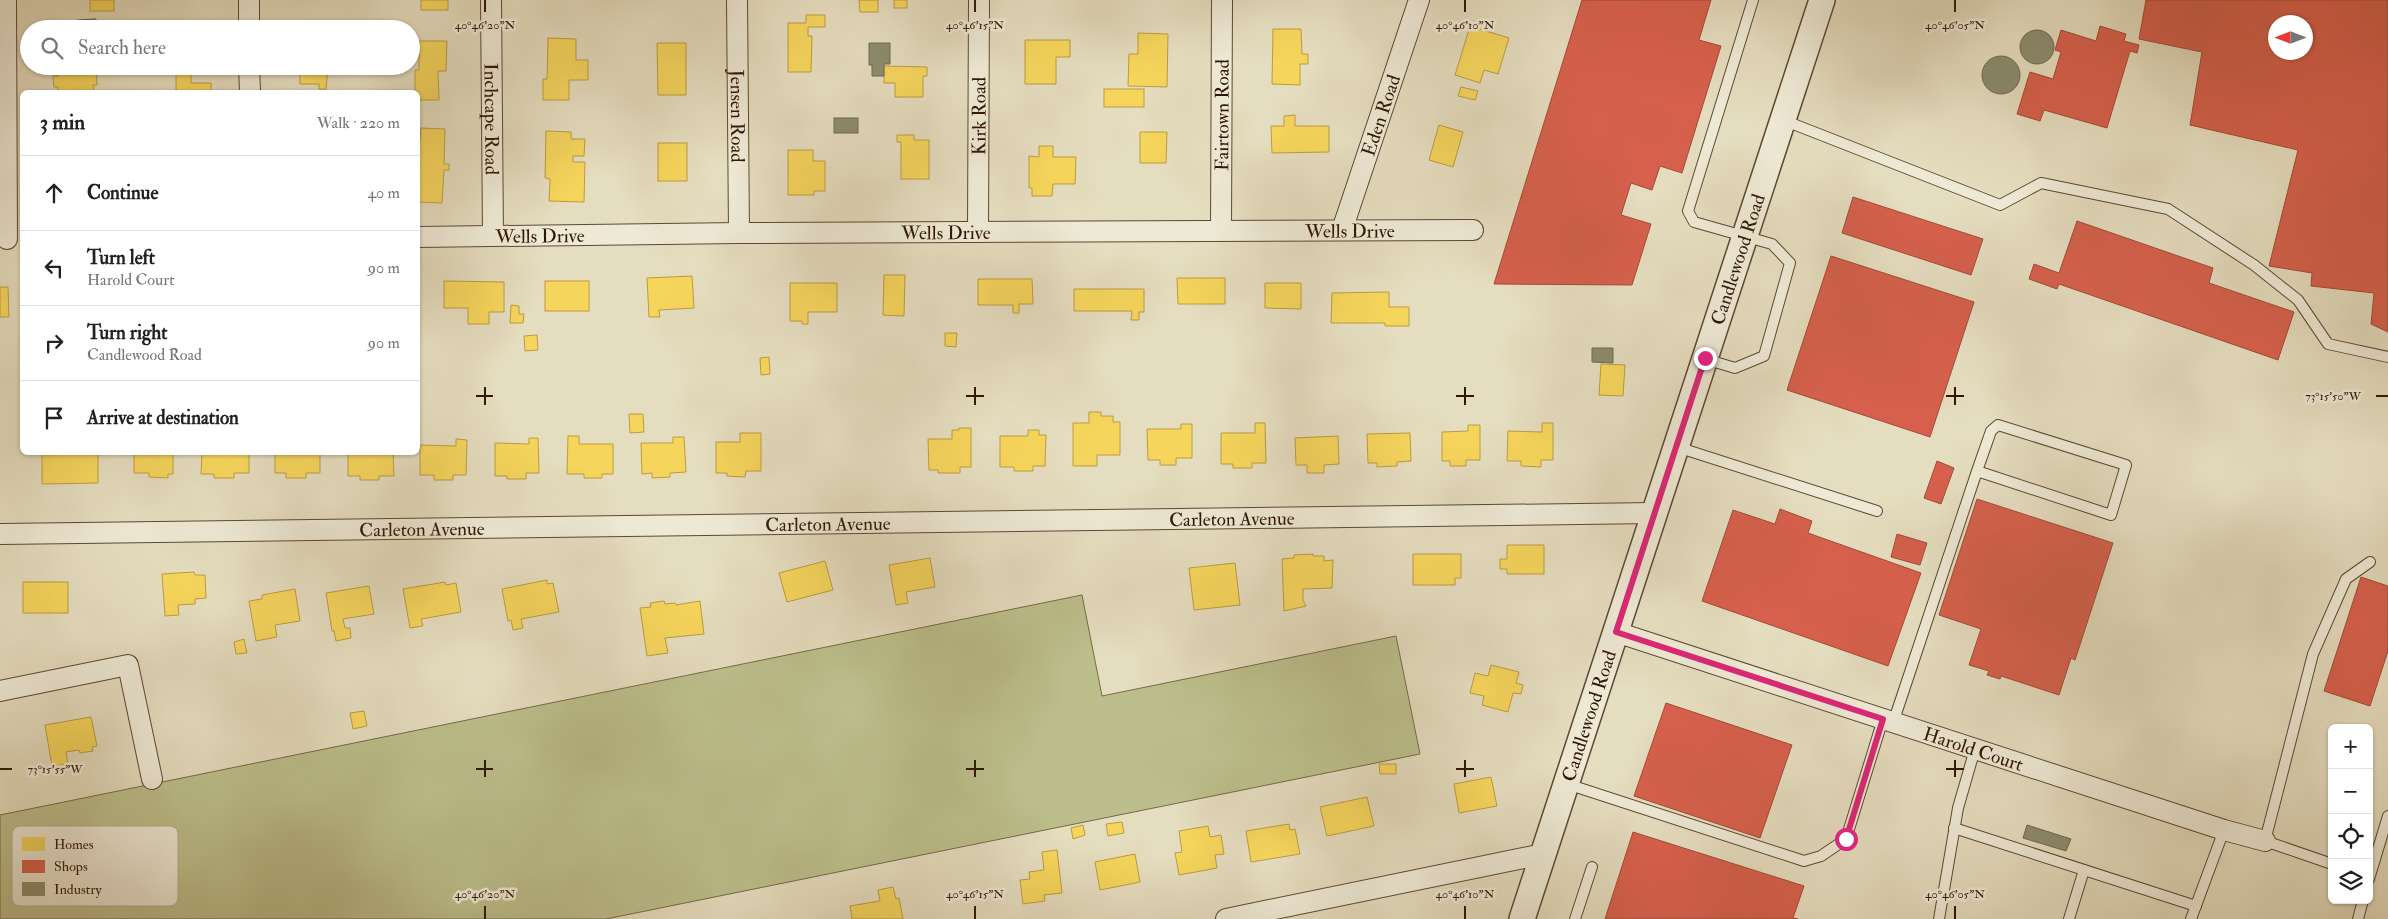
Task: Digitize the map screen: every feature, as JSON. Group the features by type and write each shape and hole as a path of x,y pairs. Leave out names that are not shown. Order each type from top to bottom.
{"street":[{"path":"6,0 10,239"},
{"path":"249,0 249,20"},
{"name":"Inchcape Road","path":"492,0 493,236"},
{"name":"Jensen Road","path":"737,0 739,233"},
{"name":"Kirk Road","path":"978,232 979,0"},
{"name":"Fairtown Road","path":"1221,230 1222,0"},
{"name":"Eden Road","path":"1342,230 1419,0"},
{"name":"Candlewood Road","path":"1522,919 1822,0"},
{"path":"250,75 250,90"},
{"name":"Wells Drive","path":"420,237 739,233 1472,230"},
{"name":"Carleton Avenue","path":"0,534 1654,513"},
{"name":"Harold Court","path":"1616,632 2224,830 2266,841"},
{"path":"0,691 128,665 152,779"},
{"path":"1226,919 1544,854"}],"lane":[{"path":"1705,358 1735,368 1764,356 1790,263 1772,244 1694,222 1688,211 1752,0"},
{"path":"1783,120 2000,205 2041,183 2168,209 2254,265 2298,300 2328,344 2388,358"},
{"path":"1566,784 1804,861 1821,856 1846,839 1991,431 1998,424 2126,465 2111,515 1977,471"},
{"path":"1676,447 1877,511"},
{"path":"2266,841 2313,654 2346,579 2370,562"},
{"path":"1939,919 1958,808 1975,749"},
{"path":"2373,865 2388,816"},
{"path":"1954,828 2196,906"},
{"path":"2191,919 2224,830"},
{"name":"Harold Court","path":"2266,841 2328,863"},
{"path":"1575,919 1592,868"},
{"path":"2069,919 2084,870"},
{"path":"2358,919 2362,904"}],"green space":[{"path":"1082,595 1102,696 1396,636 1420,754 606,919 0,919 0,815"}],"building: Homes":[{"path":"90,0 114,0 114,11 90,11"},
{"path":"421,0 448,0 448,10 421,10"},
{"path":"859,0 878,0 878,12 860,12"},
{"path":"894,0 907,0 907,8 894,8"},
{"path":"806,15 825,15 825,27 808,27 808,36 812,36 811,72 788,72 788,23 806,23"},
{"path":"1470,26 1509,38 1498,74 1484,70 1480,83 1455,75"},
{"path":"1273,29 1301,29 1302,54 1308,54 1308,64 1300,64 1300,85 1272,84"},
{"path":"1138,33 1168,34 1167,87 1128,86 1129,54 1138,54"},
{"path":"548,38 576,39 576,60 588,60 588,80 569,80 569,100 543,100 543,79 547,79"},
{"path":"1025,40 1070,40 1070,57 1056,57 1056,84 1025,84"},
{"path":"420,41 447,41 446,71 438,71 439,100 420,100 420,90 415,90 415,75 420,75"},
{"path":"657,43 686,43 686,95 658,95"},
{"path":"884,66 927,67 927,76 923,76 923,97 895,97 895,83 884,83"},
{"path":"96,75 97,85 93,85 94,90 58,90 58,87 54,87 53,76"},
{"path":"176,75 191,75 191,83 211,83 211,90 176,90"},
{"path":"300,75 327,75 326,89 319,89 319,84 300,84"},
{"path":"1461,87 1478,91 1475,100 1458,96"},
{"path":"1104,89 1144,89 1144,107 1104,107"},
{"path":"1295,115 1295,126 1329,126 1329,152 1272,153 1271,126 1284,126 1284,116"},
{"path":"1439,125 1463,132 1453,167 1429,160"},
{"path":"421,128 445,129 444,164 449,164 449,170 444,170 442,203 420,202"},
{"path":"546,131 571,132 571,139 585,139 584,156 573,156 573,162 585,162 584,202 549,201 550,179 545,178"},
{"path":"1140,132 1167,132 1166,163 1140,163"},
{"path":"897,135 914,135 914,140 929,140 929,179 901,179 901,142 897,142"},
{"path":"658,143 687,143 687,181 658,181"},
{"path":"1039,146 1053,146 1053,157 1076,157 1075,184 1053,184 1052,196 1032,196 1032,188 1029,188 1029,156 1039,157"},
{"path":"788,150 813,150 813,161 825,161 825,191 814,191 814,195 788,195"},
{"path":"884,275 905,275 904,316 883,315"},
{"path":"692,276 694,308 659,310 660,317 649,317 647,278"},
{"path":"1177,278 1225,278 1225,304 1178,304"},
{"path":"978,279 1032,279 1033,304 1019,304 1019,313 1013,313 1013,305 978,305"},
{"path":"444,281 504,282 504,312 489,312 489,324 468,324 468,308 444,308"},
{"path":"545,281 589,281 589,311 545,311"},
{"path":"790,283 837,283 837,312 808,312 808,324 802,324 802,321 790,321"},
{"path":"1265,283 1301,283 1301,309 1265,308"},
{"path":"0,287 8,287 9,317 0,317"},
{"path":"1074,289 1144,289 1144,312 1139,312 1139,320 1131,320 1132,311 1074,311"},
{"path":"1389,292 1389,307 1409,307 1409,326 1385,326 1385,323 1331,323 1332,293"},
{"path":"511,305 519,306 519,314 524,314 523,323 510,323"},
{"path":"945,333 957,333 956,347 945,346"},
{"path":"537,335 538,350 525,351 524,336"},
{"path":"769,357 770,374 761,375 760,358"},
{"path":"1601,364 1625,365 1623,396 1599,395"},
{"path":"1089,412 1101,412 1101,416 1113,416 1113,422 1120,422 1120,455 1097,455 1097,466 1073,466 1073,423 1089,423"},
{"path":"629,414 643,414 644,432 630,433"},
{"path":"1255,423 1265,423 1266,463 1252,463 1252,468 1233,468 1233,464 1221,464 1221,433 1255,433"},
{"path":"1542,423 1553,423 1553,460 1541,460 1541,467 1521,466 1521,461 1507,461 1508,431 1542,432"},
{"path":"1181,424 1192,424 1192,458 1176,458 1176,465 1160,465 1160,460 1148,460 1147,429 1181,429"},
{"path":"1468,425 1480,425 1480,460 1466,460 1466,466 1450,466 1450,461 1442,461 1442,432 1468,431"},
{"path":"959,428 971,428 971,467 960,467 960,473 938,473 938,470 929,470 928,439 952,439 952,430 959,430"},
{"path":"1028,430 1039,430 1039,435 1046,435 1045,466 1033,466 1033,471 1014,471 1014,467 1000,467 1000,436 1028,436"},
{"path":"740,433 761,433 761,471 746,471 745,477 727,476 727,473 716,473 716,442 740,442"},
{"path":"1410,433 1411,461 1397,462 1397,466 1377,467 1377,463 1368,463 1367,434"},
{"path":"568,436 579,436 579,444 613,444 613,474 602,474 602,478 584,478 584,474 567,474"},
{"path":"1338,436 1339,464 1324,465 1324,473 1307,473 1307,465 1296,465 1295,438"},
{"path":"673,437 684,437 686,472 670,473 670,477 652,478 652,473 642,474 641,443 673,443"},
{"path":"529,438 538,438 539,473 526,473 526,479 507,479 507,476 495,476 495,443 529,444"},
{"path":"456,439 467,440 466,475 453,475 453,480 434,480 434,475 420,475 420,445 456,446"},
{"path":"42,455 98,455 98,483 42,484"},
{"path":"134,455 173,455 173,474 168,474 168,478 149,477 149,473 134,473"},
{"path":"202,455 249,455 249,473 234,473 234,478 214,478 214,474 201,474"},
{"path":"275,455 320,455 320,473 306,473 306,478 286,478 286,473 275,473"},
{"path":"348,455 393,455 394,476 379,476 379,480 360,480 360,476 348,476"},
{"path":"1507,545 1544,545 1544,574 1507,574 1507,569 1500,569 1500,559 1507,559"},
{"path":"1313,554 1313,556 1324,556 1324,561 1333,560 1332,588 1303,589 1303,600 1306,606 1284,611 1282,559 1294,558 1294,555"},
{"path":"1413,554 1461,554 1461,578 1455,578 1455,585 1413,585"},
{"path":"930,558 935,587 906,592 908,603 896,605 889,565"},
{"path":"825,561 833,590 787,602 779,573"},
{"path":"1235,563 1240,605 1194,610 1189,568"},
{"path":"194,572 195,575 205,575 206,598 195,599 195,604 178,605 179,615 165,616 162,574"},
{"path":"547,580 547,584 553,583 559,612 521,619 523,628 513,630 511,620 508,621 502,589"},
{"path":"23,582 68,582 68,613 23,613"},
{"path":"445,582 446,585 456,583 461,612 421,619 423,626 410,628 403,589"},
{"path":"369,586 374,614 343,619 345,628 350,628 351,638 336,641 334,631 332,631 326,593"},
{"path":"295,589 300,621 275,625 277,637 256,641 249,601 262,599 262,595"},
{"path":"664,601 665,604 675,603 676,605 700,601 704,634 665,638 668,653 647,656 640,608 651,607 650,603"},
{"path":"244,639 247,653 236,654 234,642"},
{"path":"1491,665 1519,672 1516,683 1523,685 1521,694 1513,693 1508,712 1482,705 1484,696 1470,693 1475,673 1488,676"},
{"path":"364,711 367,726 353,729 350,713"},
{"path":"91,717 97,746 92,747 93,751 80,753 79,750 66,752 68,764 52,766 45,725"},
{"path":"1379,764 1396,764 1396,774 1380,774"},
{"path":"1491,777 1497,806 1459,813 1454,784"},
{"path":"1367,797 1374,826 1327,836 1320,807"},
{"path":"1122,822 1124,833 1108,836 1106,824"},
{"path":"1289,824 1290,830 1295,829 1300,854 1251,862 1246,831"},
{"path":"1083,825 1085,835 1073,839 1071,828"},
{"path":"1208,826 1210,837 1221,835 1224,854 1215,855 1217,868 1179,875 1175,853 1182,852 1179,831"},
{"path":"1057,850 1062,893 1044,895 1045,901 1023,904 1020,880 1030,879 1029,872 1044,870 1042,852"},
{"path":"1135,854 1140,882 1100,890 1095,862"},
{"path":"893,887 896,899 899,898 903,919 852,919 850,906 880,901 878,890"}],"building: Shops":[{"path":"1582,0 1711,0 1699,40 1721,46 1682,173 1660,166 1652,190 1631,183 1621,215 1651,224 1632,285 1494,284"},
{"path":"2146,0 2388,0 2388,332 2371,324 2374,293 2311,286 2312,273 2269,266 2298,150 2190,125 2202,52 2139,39"},
{"path":"2100,26 2126,34 2124,41 2139,45 2137,53 2130,51 2107,128 2044,110 2040,121 2017,114 2030,72 2053,79 2061,52 2055,50 2061,30 2096,41"},
{"path":"1853,197 1983,239 1971,275 1842,233"},
{"path":"2077,221 2213,268 2209,283 2294,312 2278,360 2059,284 2057,289 2029,279 2034,264 2059,273"},
{"path":"1831,256 1974,302 1930,437 1787,390"},
{"path":"1937,461 1954,468 1941,504 1924,498"},
{"path":"1977,499 2113,543 2075,660 2071,658 2059,695 2001,676 2000,679 1987,675 1989,671 1969,665 1981,629 1939,615"},
{"path":"1780,509 1812,521 1808,533 1921,573 1888,666 1702,601 1733,510 1775,524"},
{"path":"1897,534 1927,543 1920,565 1891,557"},
{"path":"2361,577 2388,586 2388,651 2370,706 2324,691"},
{"path":"1666,703 1792,745 1760,838 1634,796"},
{"path":"1633,832 1804,886 1793,918 1798,919 1605,919"}],"building: Industry":[{"path":"2037,30 2044,31 2049,35 2053,40 2053,54 2049,59 2044,63 2037,64 2030,63 2025,59 2021,54 2020,47 2021,40 2025,35 2030,31"},
{"path":"869,43 890,43 890,64 884,64 884,76 872,76 872,65 869,65"},
{"path":"2001,56 2014,62 2020,75 2014,88 2001,94 1988,88 1982,75 1988,62"},
{"path":"834,118 858,118 858,133 834,133"},
{"path":"1592,348 1613,348 1613,363 1592,362"},
{"path":"2027,825 2071,839 2066,851 2023,838"}],"route":[{"path":"1705,358 1616,632 1883,719 1846,839"}]}
